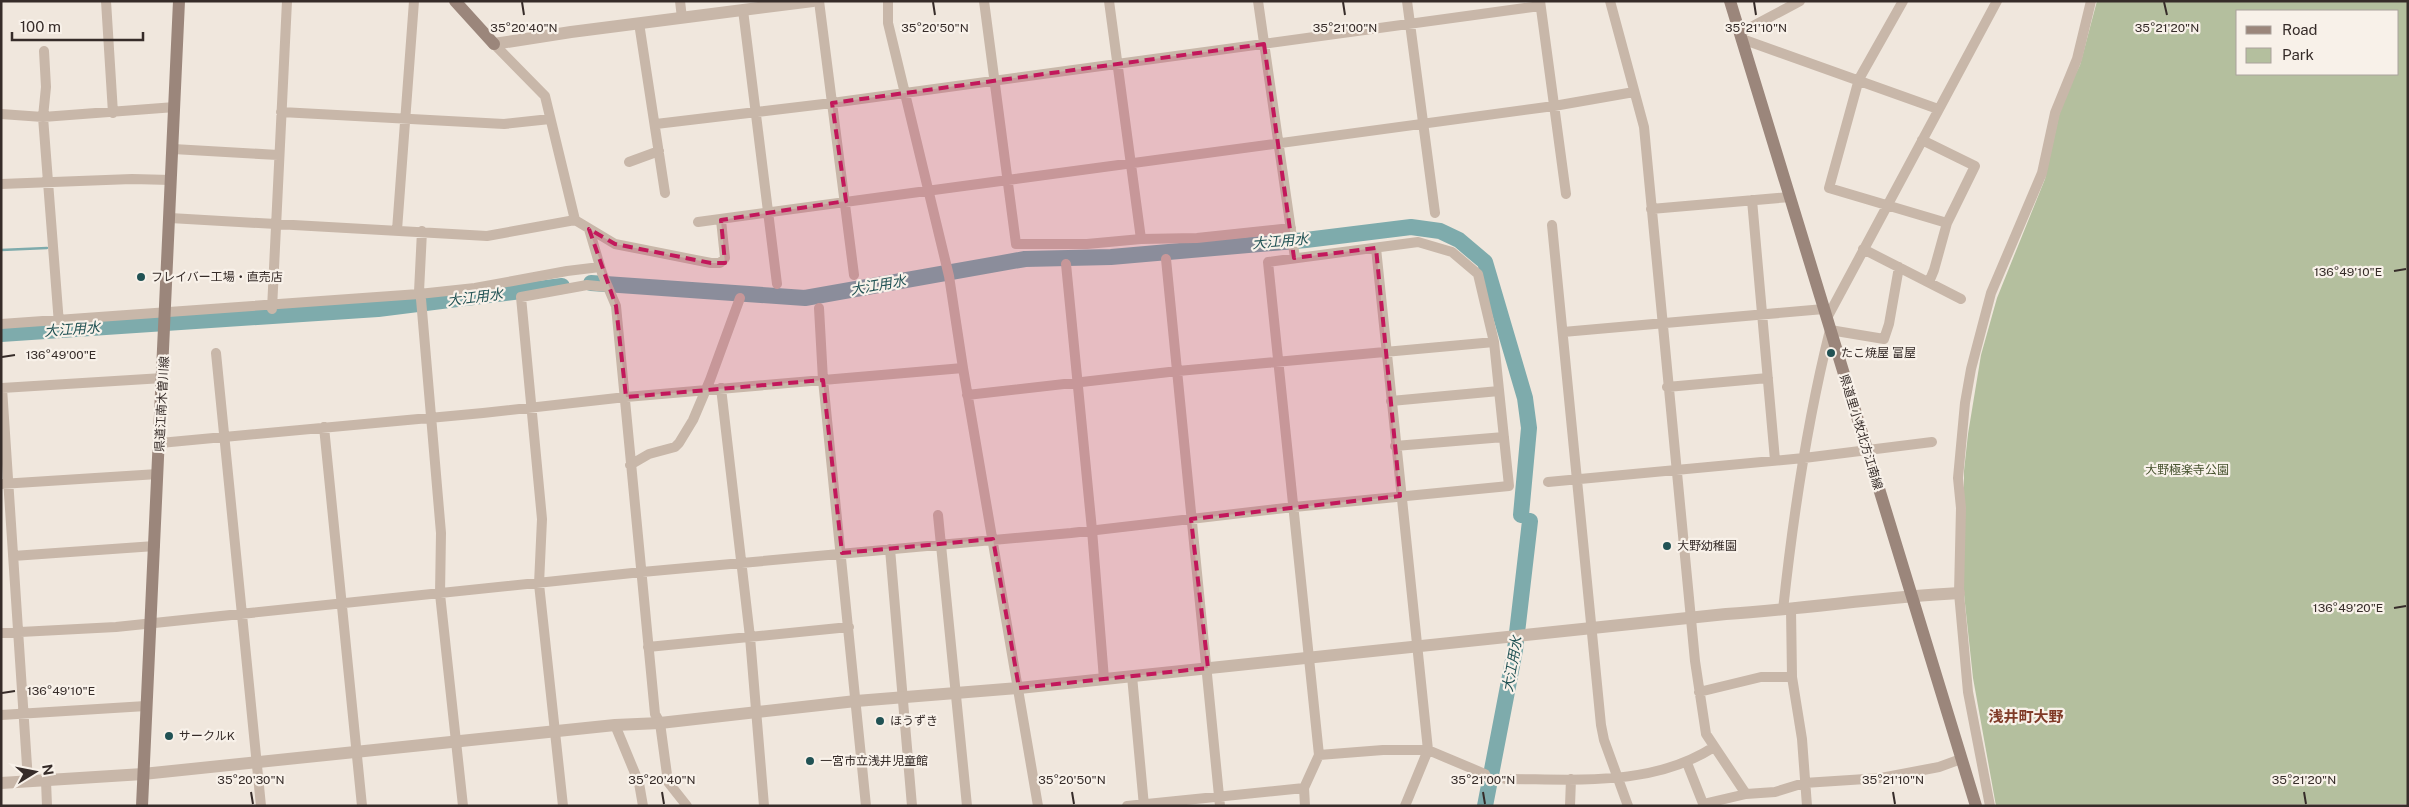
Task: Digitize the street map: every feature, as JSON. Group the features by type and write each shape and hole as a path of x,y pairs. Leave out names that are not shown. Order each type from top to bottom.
{"main road":[{"name":"県道江南木曽川線","path":"142,806 152,623 179,1"},
{"path":"455,1 494,44"},
{"name":"県道里小牧北方江南線","path":"1730,1 1976,806"}],"street":[{"path":"106,1 112,113"},
{"path":"272,308 287,1"},
{"path":"397,230 414,1"},
{"path":"680,1 682,18"},
{"path":"494,44 682,18 724,7 743,10 768,4 813,1"},
{"path":"819,1 854,275"},
{"path":"888,1 888,23 904,94 930,189 948,272 962,368 1038,806"},
{"path":"984,1 1016,244 1088,244 1141,239 1292,236"},
{"path":"1109,1 1141,239"},
{"path":"1258,1 1295,258"},
{"path":"1407,1 1435,213"},
{"path":"1610,1 1644,126 1667,387 1699,692 1706,734 1746,794"},
{"path":"1741,36 1800,1"},
{"path":"1903,1 1859,79 1829,188 1947,223"},
{"path":"1807,806 1802,739 1792,677 1787,610 1793,525 1827,319 1997,1"},
{"path":"1990,806 1968,692 1959,593 1961,508 1958,478 1965,403 1971,369 1991,293 2042,173 2055,113 2077,59 2091,1"},
{"path":"656,124 904,94 994,80 1410,24 1540,4 1566,194"},
{"path":"743,10 777,284"},
{"path":"639,23 656,124 665,193"},
{"path":"1741,36 1938,109"},
{"path":"494,44 544,96 575,220"},
{"path":"44,51 46,87 43,117 58,322"},
{"path":"698,222 930,189 1554,106 1634,92"},
{"path":"1,114 43,117 174,107"},
{"path":"281,112 504,124 550,119"},
{"path":"1922,140 1974,166 1947,223 1929,282"},
{"path":"173,149 278,156"},
{"path":"629,162 659,151"},
{"path":"1,184 172,180"},
{"path":"1651,209 1790,197"},
{"path":"1752,200 1775,460"},
{"path":"170,218 488,236 575,220 615,244 710,263 720,263 725,258 721,220"},
{"path":"1552,226 1601,725 1628,806"},
{"path":"589,229 601,270 616,306 655,714 660,723 668,782 687,806"},
{"path":"422,231 421,301 441,533 440,594 462,806"},
{"path":"1,633 152,623 243,612 440,594 642,572 1092,530 1294,507 1508,486 1494,342 1478,274 1452,252 1418,242 1268,262 1279,361 1294,507 1319,755 1304,788 1304,806"},
{"path":"1376,248 1390,401 1428,750 1405,806"},
{"path":"1863,249 1961,299"},
{"path":"1166,259 1178,371 1190,519 1208,668 1219,800"},
{"path":"1066,264 1092,530 1104,679"},
{"path":"1562,332 1762,314 1827,319 1884,339 1889,324 1899,267"},
{"path":"1,324 58,322 166,313 421,301 475,288 567,271 601,270"},
{"path":"563,806 539,584 542,519 521,296 587,285 607,285"},
{"path":"630,465 649,454 675,447 680,443 706,390 740,298"},
{"path":"819,308 823,380 842,553 866,806"},
{"path":"967,395 1178,371 1494,342"},
{"path":"216,353 261,806"},
{"path":"160,443 722,388 962,368"},
{"path":"28,782 13,556 5,484 2,388 163,378"},
{"path":"1667,387 1768,378"},
{"path":"722,388 750,637 764,806"},
{"path":"1390,401 1499,391"},
{"path":"324,427 362,806"},
{"path":"1395,446 1504,437"},
{"path":"1548,482 1577,481 1677,469 1804,458 1932,442"},
{"path":"5,484 158,474"},
{"path":"938,515 967,806"},
{"path":"13,556 155,546"},
{"path":"890,549 912,806"},
{"path":"1,783 143,774 615,725 660,723 856,701 1018,688 1692,618 1787,610 1911,595 1959,593"},
{"path":"648,647 849,627"},
{"path":"1132,676 1144,805"},
{"path":"1699,692 1761,677 1792,677"},
{"path":"1,715 146,706"},
{"path":"615,725 639,783 643,806"},
{"path":"1505,779 1617,777 1656,772 1687,763 1714,747"},
{"path":"1319,755 1383,750 1428,750 1485,774"},
{"path":"1687,763 1704,805 1746,794 1775,792 1804,783 1881,778 1940,767 1961,759"},
{"path":"1570,806 1571,779"},
{"path":"46,781 47,806"},
{"path":"1127,806 1219,800 1304,788"}],"highlighted area":[{"path":"1264,44 1294,258 1376,248 1400,496 1191,519 1208,668 1019,688 993,539 842,553 823,380 626,397 616,306 589,229 615,244 711,263 725,263 721,220 846,201 832,103"}],"green space":[{"name":"大野極楽寺公園","path":"2097,1 2408,1 2408,804 1996,806 1973,678 1964,594 1964,471 1981,355 1997,298 2045,179 2059,115 2067,91 2080,65"}],"waterway":[{"name":"大江用水","path":"591,283 805,298 1025,259 1111,257 1306,240 1411,227 1440,231 1459,240 1485,262 1525,398 1529,428 1521,515"},
{"path":"1,250 47,248"},
{"name":"大江用水","path":"1,334 378,309 562,286"},
{"name":"大江用水","path":"1485,806 1515,650 1530,521"}],"place":[{"name":"フレイバー工場・直売店","path":"141,277"},
{"name":"たこ焼屋 富屋","path":"1831,353"},
{"name":"大野幼稚園","path":"1667,546"},
{"name":"ほうずき","path":"880,721"},
{"name":"サークルK","path":"169,736"},
{"name":"一宮市立浅井児童館","path":"810,761"}],"district":[{"name":"浅井町大野","path":"2026,716"}]}
